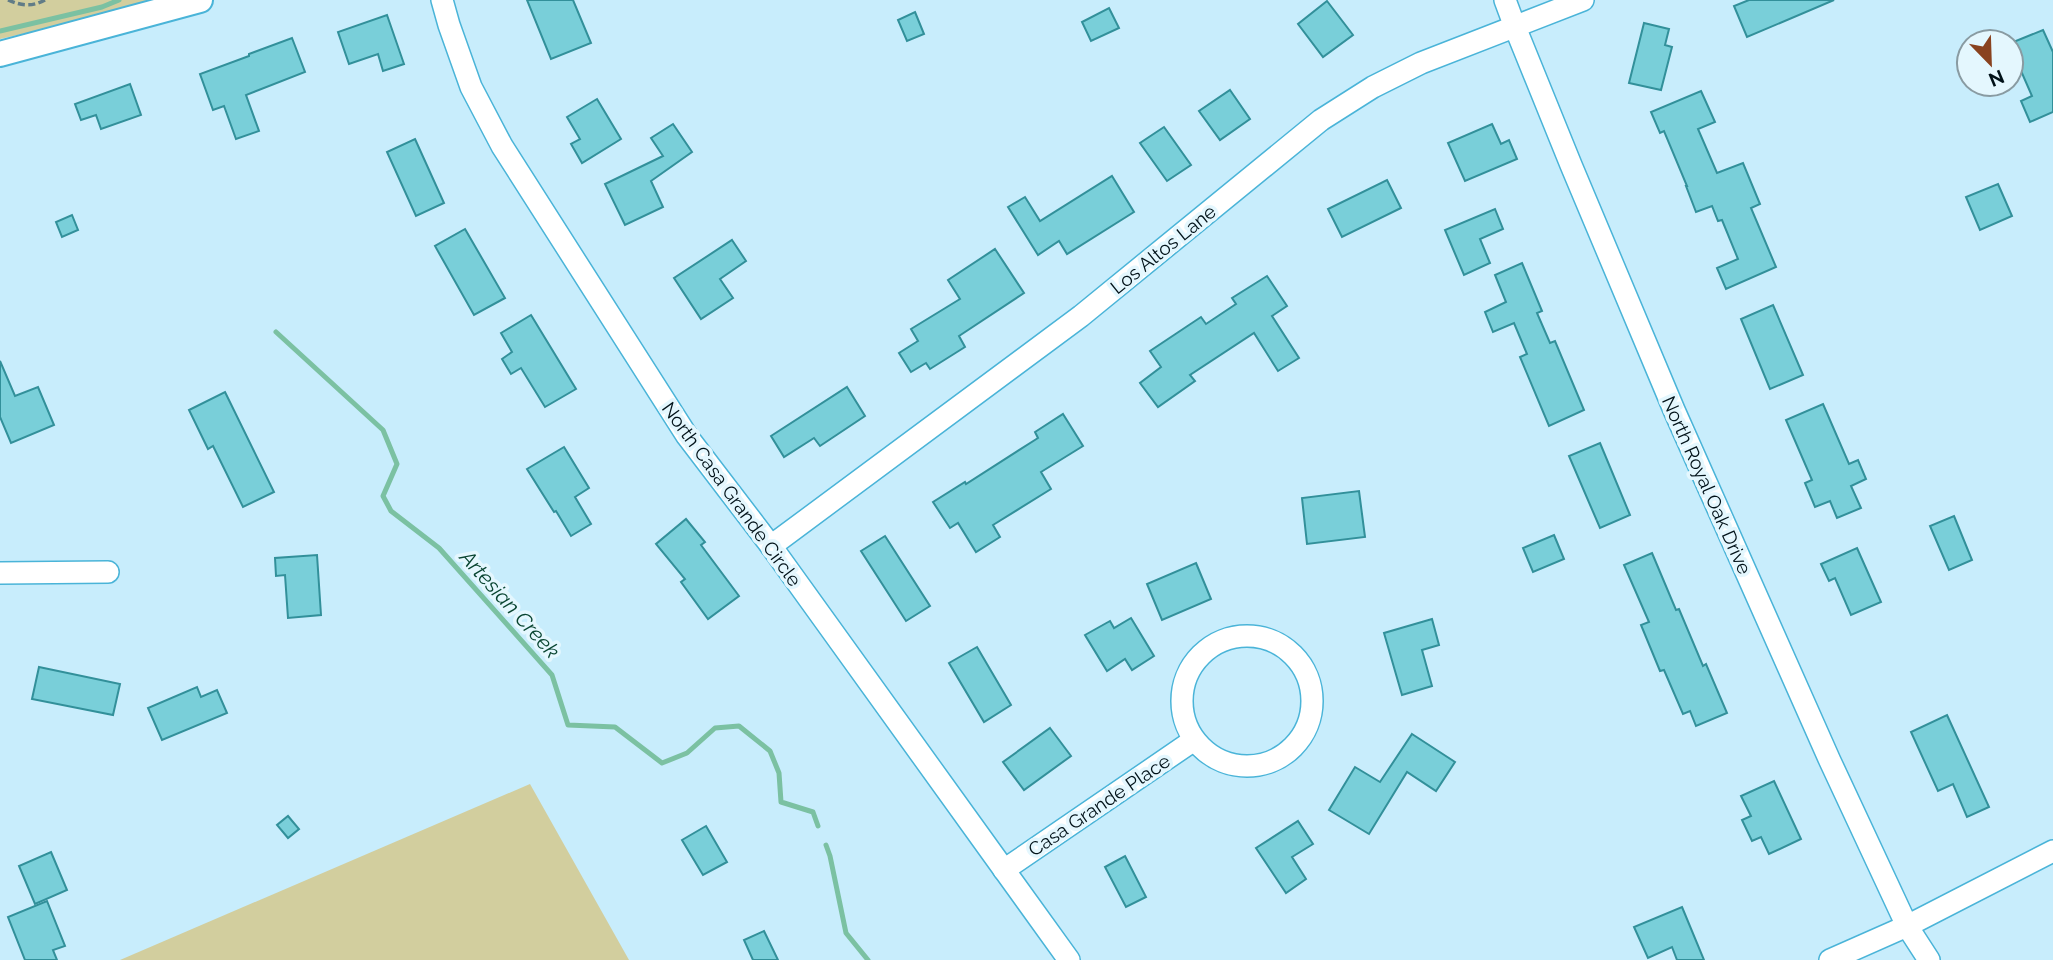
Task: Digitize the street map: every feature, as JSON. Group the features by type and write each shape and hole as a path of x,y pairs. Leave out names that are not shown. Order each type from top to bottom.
{"street":[{"path":"0,54 200,0"},
{"name":"North Casa Grande Circle","path":"442,0 471,87 502,146 687,436 771,546 1069,960"},
{"name":"North Royal Oak Drive","path":"1505,0 1674,410 1830,761 1907,926 1929,960"},
{"name":"Los Altos Lane","path":"771,546 1081,316 1321,120 1373,87 1421,63 1583,0"},
{"path":"0,573 108,572"},
{"path":"1238,636 1261,637 1282,645 1299,660 1309,679 1313,699 1311,720 1301,738 1287,753 1269,763 1248,767 1227,764 1209,755 1194,740 1184,720 1181,697 1186,676 1199,657 1217,643 1238,636"},
{"name":"Casa Grande Place","path":"1004,870 1194,740"},
{"path":"1830,960 1907,926 2053,851"}],"path":[{"path":"8,0 31,6 45,0"}],"shaded area":[{"path":"0,0 160,0 161,2 0,39"},
{"path":"530,784 629,960 120,960"}],"building":[{"path":"527,0 573,0 591,43 551,59"},
{"path":"1749,0 1834,0 1747,37 1734,6"},
{"path":"1327,1 1353,35 1323,57 1298,24"},
{"path":"1109,8 1119,28 1091,41 1082,22"},
{"path":"915,12 924,34 907,41 898,20"},
{"path":"387,15 404,64 383,71 378,54 349,64 338,32"},
{"path":"1644,23 1669,29 1665,45 1672,47 1661,90 1629,83"},
{"path":"2043,30 2053,52 2053,112 2030,122 2021,101 2032,96 2025,80 2025,37"},
{"path":"292,38 305,72 246,95 259,131 236,139 224,106 213,110 200,74"},
{"path":"130,84 141,115 101,129 96,115 81,120 75,104"},
{"path":"1230,90 1250,119 1220,140 1199,111"},
{"path":"1701,91 1715,122 1698,129 1717,173 1743,163 1760,204 1751,208 1776,267 1726,289 1717,268 1738,259 1722,220 1718,221 1712,206 1696,212 1664,131 1660,133 1651,112"},
{"path":"597,99 621,139 582,163 571,144 580,139 567,117"},
{"path":"673,124 692,152 651,181 663,207 625,225 605,184 663,156 651,138"},
{"path":"1492,124 1501,144 1509,140 1517,159 1465,181 1448,143"},
{"path":"1164,127 1191,165 1167,181 1140,143"},
{"path":"415,139 444,203 416,216 387,152"},
{"path":"1112,176 1134,212 1067,254 1059,241 1038,255 1008,207 1025,197 1040,221"},
{"path":"1387,180 1401,208 1342,237 1328,209"},
{"path":"1998,184 2012,216 1980,230 1966,197"},
{"path":"1495,209 1503,229 1480,239 1490,263 1464,275 1445,230"},
{"path":"72,215 78,230 62,237 56,222"},
{"path":"465,229 505,298 474,315 435,246"},
{"path":"732,240 746,261 720,279 733,298 701,319 674,278"},
{"path":"995,249 1024,293 959,336 965,347 930,369 926,363 911,372 899,353 918,341 911,329 960,299 948,280"},
{"path":"1522,263 1542,311 1537,313 1550,343 1555,341 1584,410 1549,426 1520,357 1527,354 1514,323 1493,332 1485,312 1506,302 1495,275"},
{"path":"1267,276 1287,306 1272,316 1299,358 1278,371 1254,333 1190,375 1195,381 1158,407 1140,383 1161,367 1150,351 1201,317 1206,324 1236,304 1232,298"},
{"path":"1773,305 1803,375 1770,389 1741,319"},
{"path":"531,315 576,389 545,407 521,368 511,374 502,359 512,352 501,333"},
{"path":"0,361 15,396 38,387 54,425 11,443 0,417"},
{"path":"847,387 865,416 820,446 814,438 784,457 771,436"},
{"path":"225,392 274,492 243,507 213,446 208,449 189,410"},
{"path":"1823,404 1849,464 1858,460 1866,479 1851,486 1861,508 1837,518 1830,501 1815,507 1805,483 1812,480 1786,420"},
{"path":"1063,414 1083,446 1041,472 1051,489 993,525 1000,537 976,552 958,523 950,528 933,502 1038,438 1035,432"},
{"path":"1600,443 1630,515 1600,528 1569,456"},
{"path":"564,447 589,488 575,497 591,524 571,536 527,469"},
{"path":"1359,491 1365,537 1307,544 1302,498"},
{"path":"1954,516 1972,560 1949,570 1930,526"},
{"path":"686,519 705,542 701,545 739,596 708,619 681,582 685,579 656,544"},
{"path":"1554,535 1564,559 1533,572 1523,548"},
{"path":"885,536 930,606 906,621 861,551"},
{"path":"1857,548 1881,602 1851,615 1835,578 1829,581 1821,564"},
{"path":"1652,553 1676,610 1679,609 1727,713 1696,726 1690,711 1683,714 1664,670 1660,671 1641,625 1649,622 1624,565"},
{"path":"317,555 321,615 288,618 285,575 276,576 275,558"},
{"path":"1196,563 1211,599 1162,620 1147,584"},
{"path":"1131,618 1154,656 1132,670 1125,659 1107,671 1085,635 1110,621 1114,628"},
{"path":"1432,619 1439,645 1422,650 1432,686 1402,695 1384,633"},
{"path":"977,647 1011,705 984,722 949,663"},
{"path":"39,667 120,684 113,715 32,699"},
{"path":"197,687 201,697 217,690 227,713 162,740 148,708"},
{"path":"1947,715 1989,807 1967,817 1953,784 1938,791 1911,732"},
{"path":"1050,728 1071,756 1024,790 1003,762"},
{"path":"1412,734 1455,762 1436,791 1407,772 1369,834 1329,810 1355,767 1380,782"},
{"path":"1774,781 1801,839 1769,854 1761,837 1752,841 1742,820 1751,816 1741,796"},
{"path":"288,816 299,829 288,838 277,825"},
{"path":"1298,821 1313,844 1292,857 1306,879 1286,893 1256,848"},
{"path":"706,826 727,862 703,875 682,840"},
{"path":"51,852 67,890 35,904 19,866"},
{"path":"1125,856 1146,897 1126,907 1105,867"},
{"path":"47,901 65,946 53,950 57,960 25,960 8,917"},
{"path":"1682,907 1704,960 1677,960 1672,947 1648,958 1634,927"},
{"path":"764,931 778,960 753,960 744,940"}],"waterway":[{"path":"0,31 102,7 119,0"},
{"name":"Artesian Creek","path":"276,332 383,430 397,464 383,496 391,511 439,548 552,675 568,725 615,727 662,763 687,753 715,728 739,726 770,751 779,773 781,802 813,812 818,826"},
{"name":"Artesian Creek","path":"826,845 846,933 868,960"}]}
